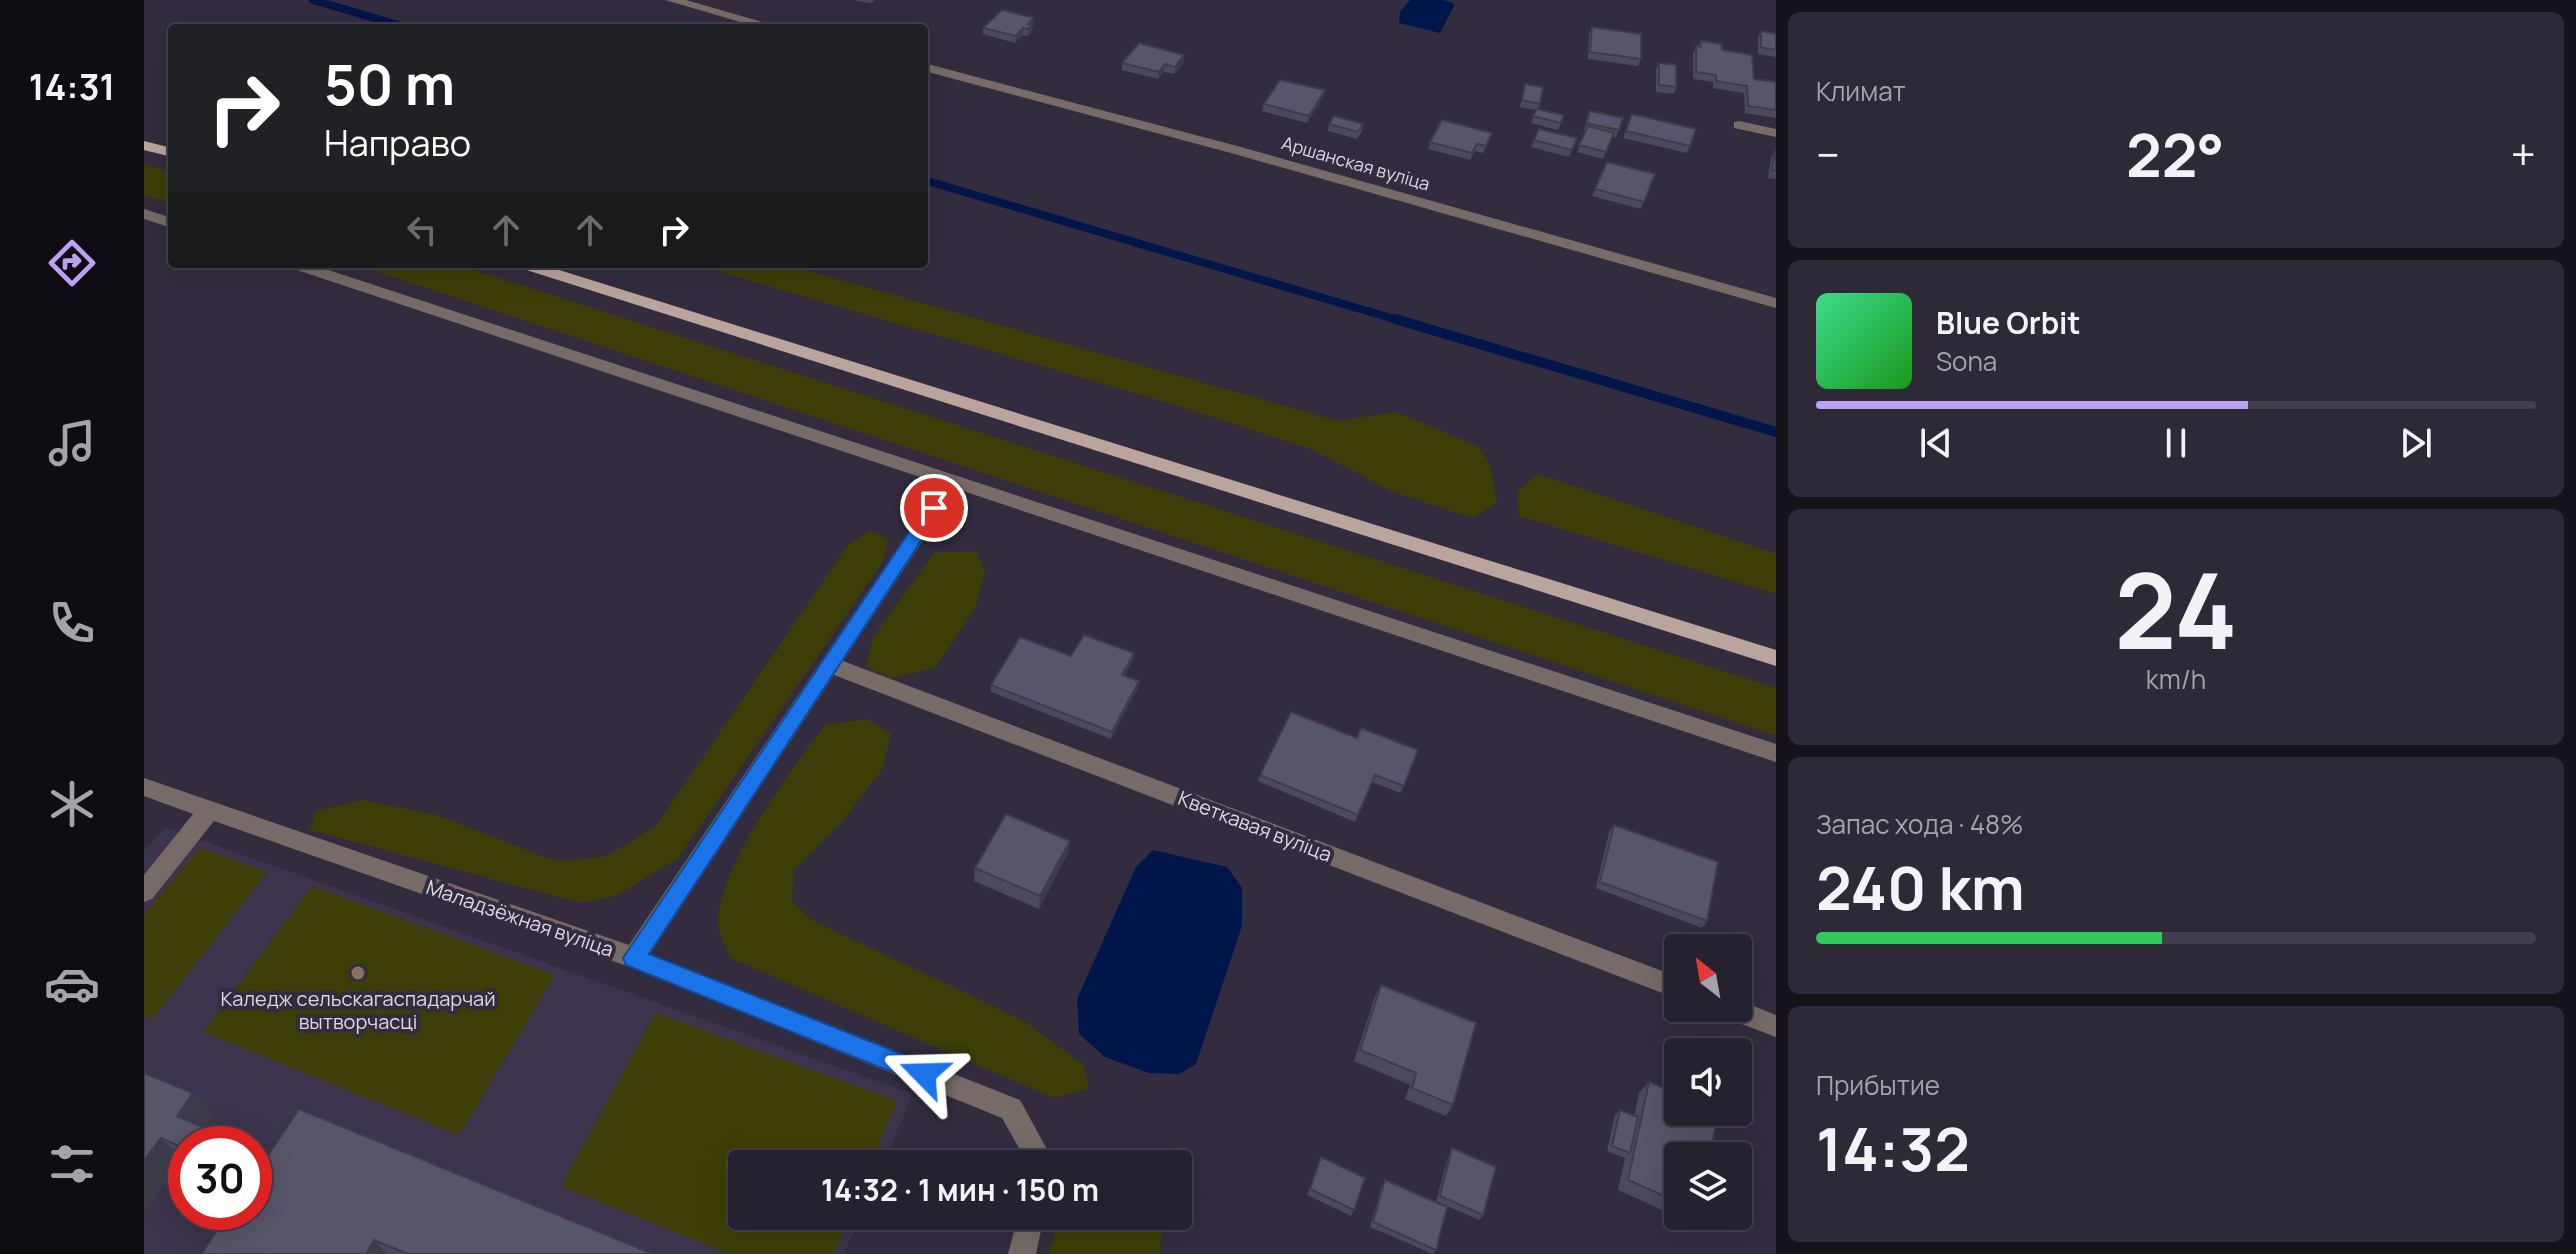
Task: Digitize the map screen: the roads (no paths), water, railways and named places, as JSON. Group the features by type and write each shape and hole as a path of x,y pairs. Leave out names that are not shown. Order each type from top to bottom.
{"main road":[{"path":"144,145 168,152"},
{"path":"536,268 1776,658"}],"street":[{"path":"671,0 761,24"},
{"name":"Аршанская вуліца","path":"928,68 1236,150 1776,303"},
{"path":"1739,125 1776,133"},
{"path":"144,214 168,222"},
{"path":"306,268 1776,753"},
{"path":"634,958 952,482"},
{"name":"Кветкавая вуліца","path":"831,665 1664,983"},
{"name":"Маладзёжная вуліца","path":"144,787 634,958 1011,1109 1034,1150"},
{"path":"144,892 210,809"},
{"path":"1752,1017 1776,1026"},
{"path":"1022,1254 1028,1230"}],"waterway":[{"path":"313,0 394,24"},
{"path":"928,181 1401,321"},
{"path":"1395,319 1776,432"}],"place":[{"name":"Каледж сельскагаспадарчай вытворчасці","path":"358,973"}]}
